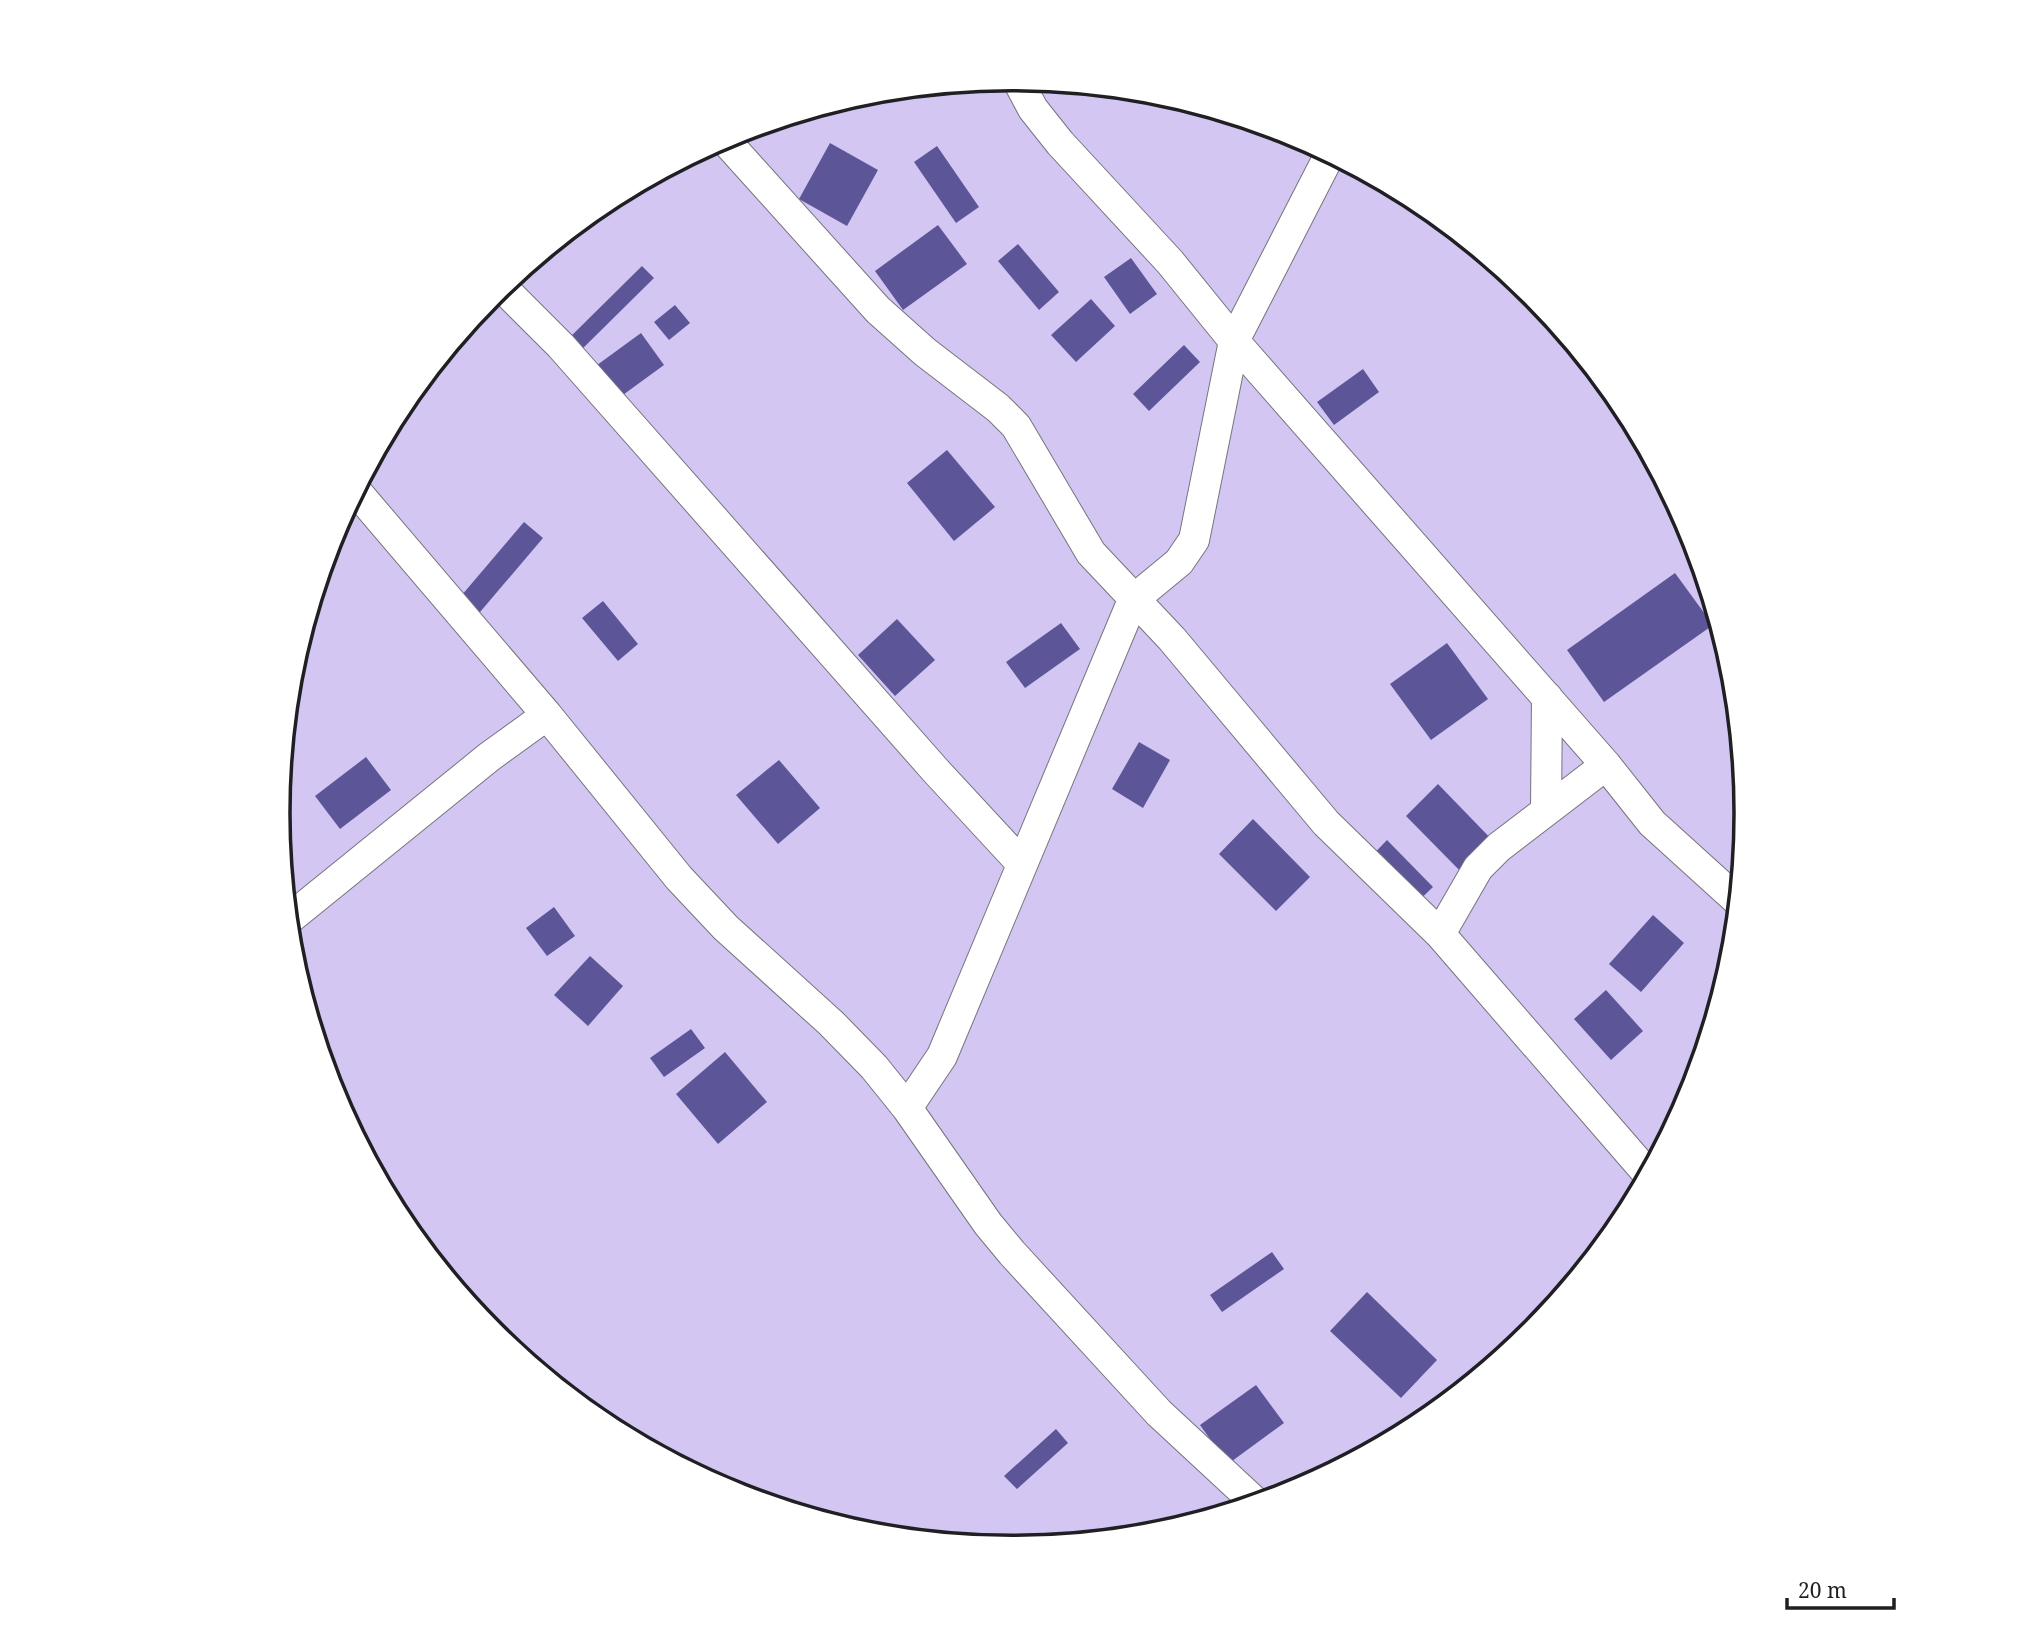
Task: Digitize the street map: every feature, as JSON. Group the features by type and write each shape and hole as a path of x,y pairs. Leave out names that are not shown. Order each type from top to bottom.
{"street":[{"path":"1024,91 1033,109 1060,143 1170,262 1234,341 1606,765 1652,823 1729,893"},
{"path":"731,148 878,310 925,352 998,408 1016,426 1091,553 1172,639 1326,823 1440,934 1642,1167"},
{"path":"907,1108 942,1056 1133,600 1179,562 1194,540 1234,341 1326,162"},
{"path":"510,294 561,346 926,761 1022,863"},
{"path":"363,499 547,715 678,878 726,928 831,1023 874,1067 1012,1253 1159,1413 1248,1496"},
{"path":"1546,810 1547,698"},
{"path":"298,912 489,757 547,715"},
{"path":"1440,934 1478,869 1499,847 1606,765"}],"shaded area":[{"path":"1012,91 1107,97 1153,105 1245,129 1332,165 1374,188 1452,240 1489,270 1523,302 1585,373 1638,452 1660,494 1680,537 1710,626 1721,672 1733,766 1733,860 1728,907 1721,954 1696,1045 1680,1089 1638,1174 1585,1253 1555,1289 1523,1324 1452,1386 1414,1413 1332,1461 1245,1497 1199,1510 1107,1529 1060,1533 1012,1535 918,1529 872,1521 780,1497 693,1461 651,1438 573,1386 536,1356 502,1324 440,1253 387,1174 365,1132 345,1089 315,1000 304,954 292,860 290,813 297,719 304,672 329,581 345,537 387,452 440,373 470,337 502,302 573,240 611,213 693,165 780,129 826,116 918,97 965,93"}],"building":[{"path":"830,143 878,170 847,226 799,199"},
{"path":"937,146 979,207 956,223 914,162"},
{"path":"938,225 967,264 903,310 875,271"},
{"path":"1018,244 1059,292 1039,310 998,261"},
{"path":"1131,258 1157,294 1130,314 1104,277"},
{"path":"642,266 654,278 573,358 561,346"},
{"path":"1091,299 1115,326 1076,362 1051,335"},
{"path":"675,305 690,323 669,340 654,322"},
{"path":"641,333 664,365 616,400 593,368"},
{"path":"1184,345 1200,362 1149,411 1133,394"},
{"path":"1363,369 1379,392 1334,425 1317,402"},
{"path":"947,450 995,507 954,541 907,483"},
{"path":"524,522 543,538 469,625 450,609"},
{"path":"1675,573 1707,617 1710,627 1604,702 1567,650"},
{"path":"603,601 638,644 618,661 582,618"},
{"path":"897,619 935,660 895,696 858,655"},
{"path":"1061,623 1080,649 1025,688 1006,662"},
{"path":"1447,643 1488,699 1431,740 1390,684"},
{"path":"1139,742 1170,760 1143,808 1112,789"},
{"path":"366,757 391,790 340,829 315,796"},
{"path":"779,760 820,808 778,844 736,795"},
{"path":"1438,784 1499,847 1467,878 1406,816"},
{"path":"1253,819 1310,877 1276,911 1219,854"},
{"path":"1387,840 1433,887 1410,909 1365,863"},
{"path":"554,907 575,936 547,956 526,928"},
{"path":"1653,915 1684,943 1641,992 1609,964"},
{"path":"590,956 623,986 588,1026 554,995"},
{"path":"1606,990 1643,1031 1611,1060 1574,1019"},
{"path":"691,1029 705,1048 664,1077 650,1058"},
{"path":"725,1052 767,1102 718,1144 676,1094"},
{"path":"1272,1252 1284,1269 1222,1312 1210,1295"},
{"path":"1367,1292 1437,1360 1401,1398 1330,1331"},
{"path":"1256,1385 1284,1423 1228,1464 1200,1425"},
{"path":"1056,1429 1068,1443 1017,1489 1004,1476"}]}
